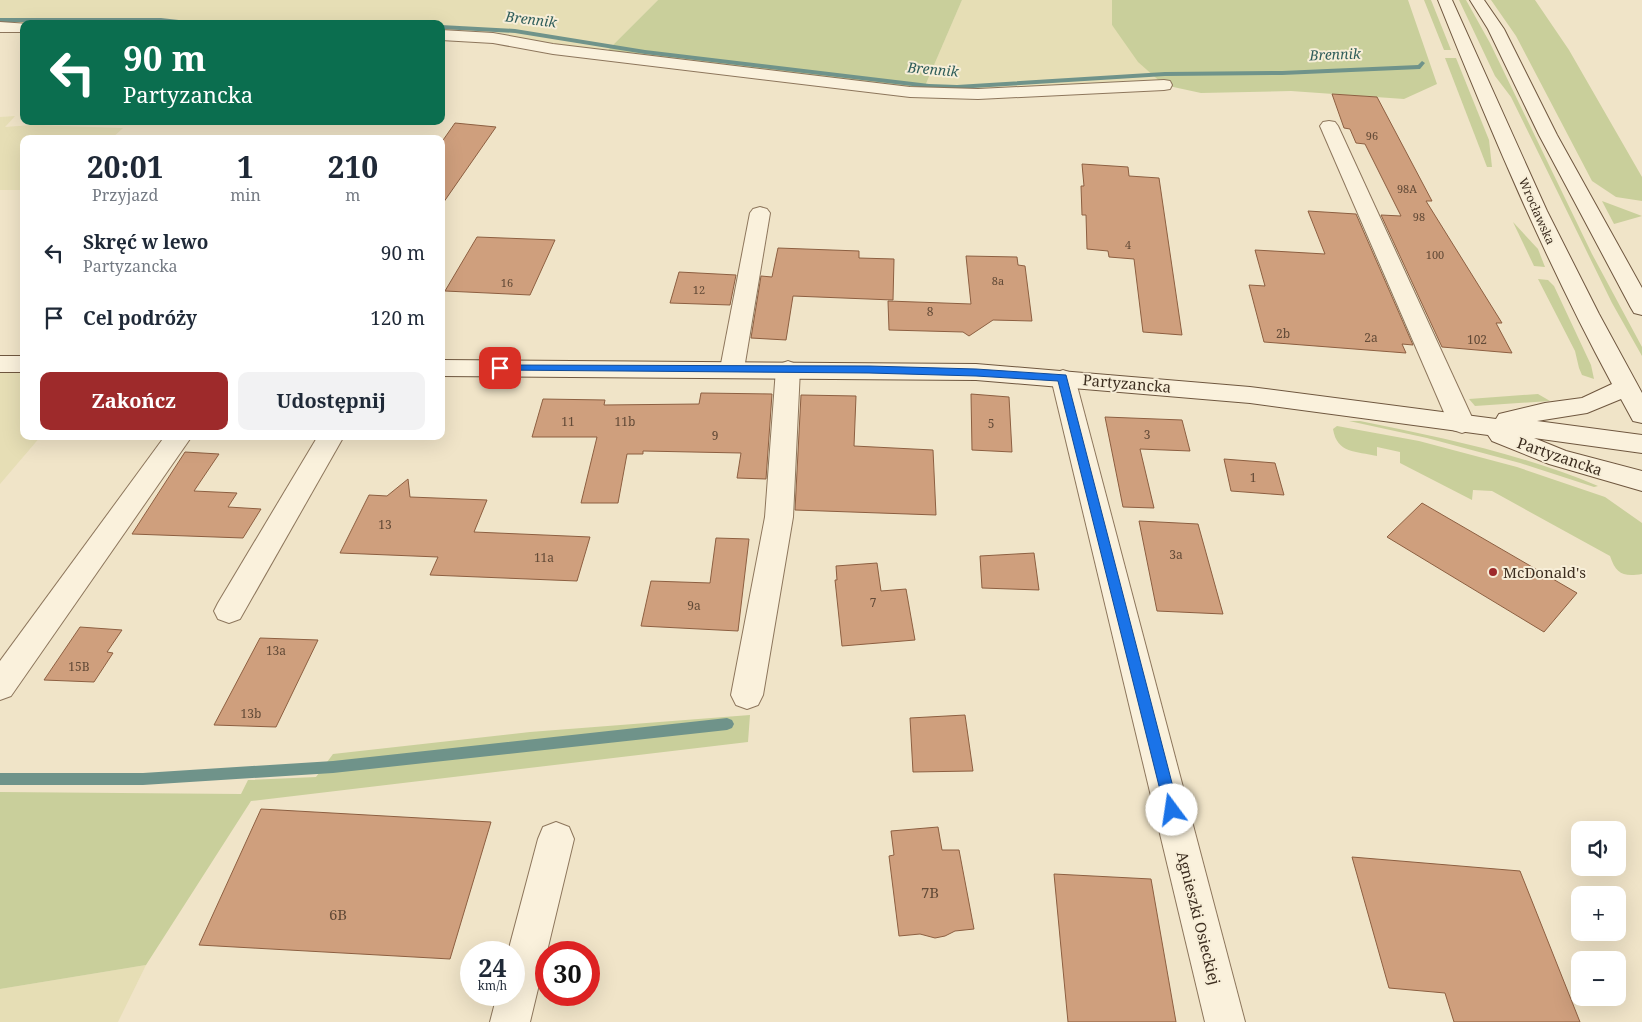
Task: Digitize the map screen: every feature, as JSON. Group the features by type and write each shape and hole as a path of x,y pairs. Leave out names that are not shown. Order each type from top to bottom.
{"street":[{"name":"Wrocławska","path":"1445,0 1554,250 1642,415"},
{"path":"1477,0 1496,29 1548,135 1642,308"},
{"path":"0,27 20,27"},
{"path":"445,35 493,38 553,49 910,92 978,94 1164,85"},
{"path":"1329,126 1471,425 1586,405 1626,387"},
{"path":"732,369 760,213"},
{"path":"0,364 20,364"},
{"name":"Partyzancka","path":"445,368 788,369 976,372 1250,395 1471,425 1554,431 1642,444"},
{"path":"747,695 779,517 788,369"},
{"name":"Agnieszki Osieckiej","path":"1063,378 1225,1022"},
{"name":"Partyzancka","path":"1471,425 1558,458 1642,481"},
{"path":"0,686 175,440"},
{"path":"229,611 329,440"},
{"path":"510,1022 556,839"}],"shaded area":[{"path":"0,0 658,0 603,55 445,35 445,20 20,20 20,24 0,27"},
{"path":"962,0 1112,0 1112,25 1164,85 922,93"},
{"path":"15,116 5,127 32,125 123,128 115,135 20,135 20,190 0,190 0,117"},
{"path":"0,364 20,364 20,440 38,440 0,484"},
{"path":"146,965 118,1022 0,1022 0,989"}],"green space":[{"path":"658,0 962,0 922,93 603,55"},
{"path":"1112,0 1408,0 1437,84 1404,99 1291,91 1201,93 1164,85 1138,62 1112,25"},
{"path":"1424,0 1431,0 1451,50 1444,50"},
{"path":"1459,0 1466,0 1490,43 1592,254 1642,347 1642,356 1612,303 1511,97 1495,76"},
{"path":"1491,0 1535,0 1569,50 1642,177 1642,201 1616,197 1592,181 1516,36"},
{"path":"1445,58 1456,58 1489,140 1492,167 1487,167"},
{"path":"1602,201 1642,216 1614,224"},
{"path":"1513,222 1538,249 1545,267 1534,266"},
{"path":"1538,279 1548,280 1554,286 1591,365 1594,379 1582,375 1575,351"},
{"path":"1538,394 1550,401 1475,406 1469,399"},
{"path":"1349,421 1360,421 1420,433 1480,448 1540,465 1598,486 1594,487 1520,463 1427,438"},
{"path":"1337,426 1419,441 1517,467 1605,497 1642,523 1642,574 1630,575 1621,573 1615,567 1610,556 1492,491 1473,490 1472,500 1400,463 1400,452 1377,447 1377,456 1349,450 1343,447 1335,437 1333,429"},
{"path":"750,715 748,742 251,801 146,965 0,989 0,792 241,794 248,780 316,777 333,754 530,732"}],"building":[{"path":"1332,94 1377,97 1432,201 1426,201 1502,323 1496,323 1512,353 1442,347 1381,215 1401,216 1365,144 1356,143 1350,129 1344,128"},
{"path":"455,123 496,127 445,200 445,137"},
{"path":"1082,164 1128,167 1129,176 1159,178 1182,335 1143,332 1134,259 1109,257 1108,251 1087,249 1086,215 1082,215 1081,186 1084,186"},
{"path":"1308,211 1356,214 1413,345 1402,344 1406,353 1264,342 1249,285 1265,286 1255,250 1325,254"},
{"path":"477,237 555,240 530,295 445,291"},
{"path":"778,248 859,251 859,258 894,259 893,300 793,296 786,340 751,338 761,276 772,277"},
{"path":"966,256 1017,257 1018,265 1025,266 1032,321 993,320 969,336 963,332 889,330 888,301 971,304"},
{"path":"679,272 736,275 730,305 670,303"},
{"path":"701,393 772,394 766,479 737,478 741,453 643,451 643,454 627,454 618,503 581,503 597,437 532,437 543,399 605,400 604,405 699,404"},
{"path":"971,394 1009,397 1012,452 972,450"},
{"path":"801,395 856,396 854,446 933,450 936,515 795,510"},
{"path":"1105,417 1182,420 1190,451 1140,449 1154,508 1123,507"},
{"path":"185,452 219,454 194,491 237,493 228,507 261,509 243,538 132,534"},
{"path":"1224,459 1275,463 1284,495 1231,491"},
{"path":"408,479 410,497 487,500 474,532 590,537 577,581 430,575 438,557 340,553 369,495 387,496"},
{"name":"McDonald's","path":"1422,503 1577,593 1544,632 1387,537"},
{"path":"1139,521 1198,524 1223,614 1157,611"},
{"path":"716,538 749,539 738,631 641,626 651,581 710,583"},
{"path":"1034,553 1039,590 982,588 980,556"},
{"path":"877,563 881,591 906,589 915,640 842,646 835,580 837,580 836,566"},
{"path":"80,627 122,630 107,652 113,653 94,682 44,680"},
{"path":"260,638 318,640 276,727 214,725"},
{"path":"965,715 973,771 913,772 910,718"},
{"path":"261,809 491,822 450,959 199,945"},
{"path":"938,827 942,850 959,850 974,929 955,931 935,938 920,934 899,936 889,856 894,855 891,831"},
{"path":"1352,857 1520,871 1571,999 1571,1006 1574,1006 1580,1022 1454,1022 1445,993 1389,988"},
{"path":"1054,874 1151,879 1176,1022 1068,1022"}],"waterway":[{"name":"Brennik","path":"0,20 20,20"},
{"name":"Brennik","path":"20,20 161,20"},
{"name":"Brennik","path":"445,27 515,31 645,52 929,86 957,87 1165,74 1282,73 1420,67 1422,63"},
{"path":"0,779 143,779 333,767 727,724"}],"place":[{"name":"McDonald's","path":"1493,572"}],"route":[{"path":"500,368 869,370 976,372 1063,378 1172,810"}]}
